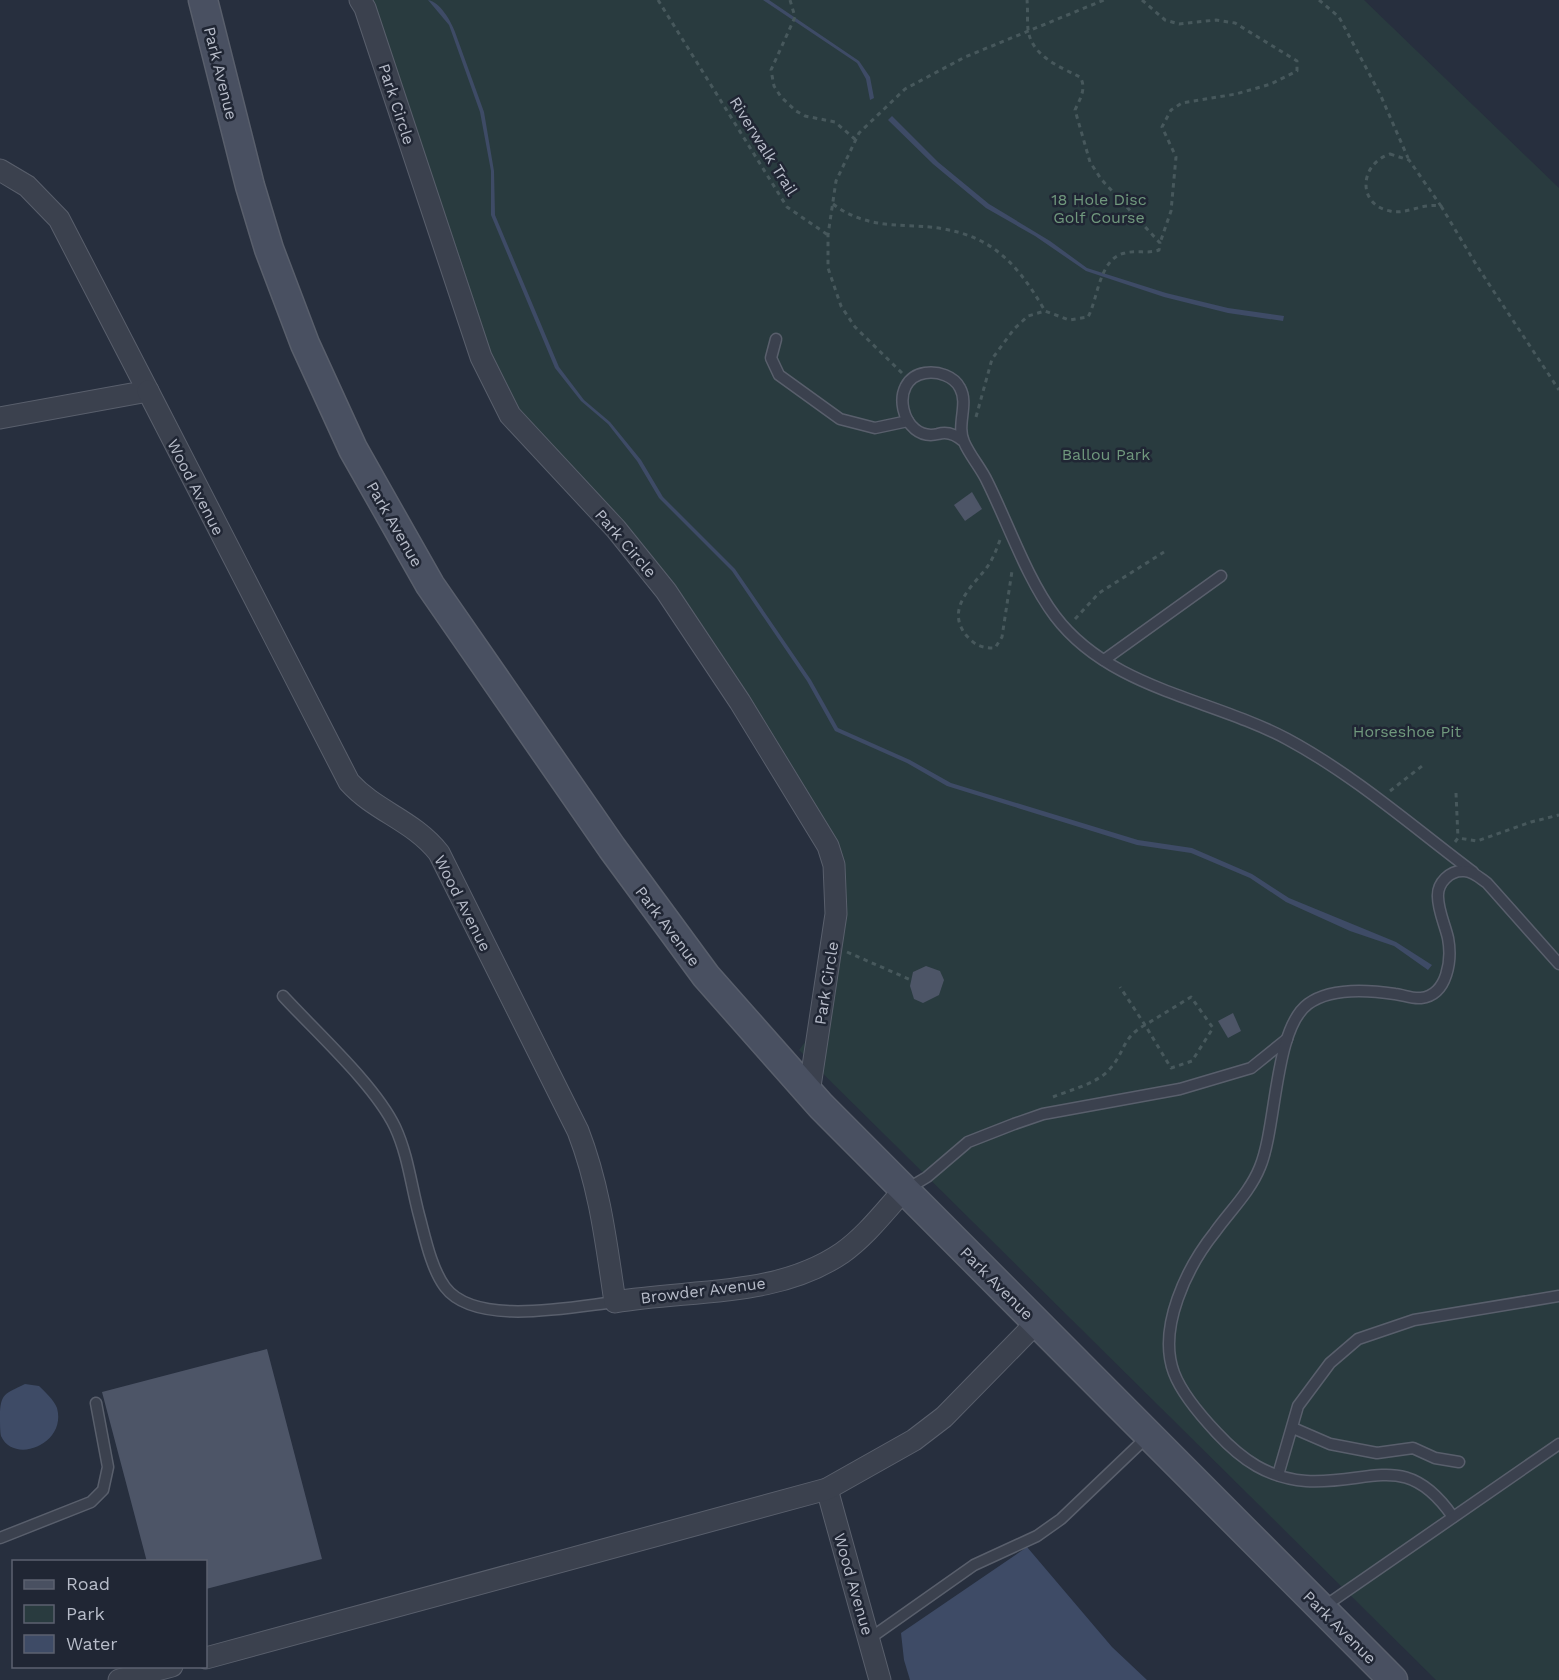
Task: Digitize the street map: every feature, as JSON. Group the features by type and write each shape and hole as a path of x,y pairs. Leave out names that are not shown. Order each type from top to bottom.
{"main road":[{"name":"Park Avenue","path":"203,0 250,186 269,249 329,400 391,520 430,585 654,907 706,976 809,1093 1393,1680"}],"street":[{"name":"Park Circle","path":"360,0 365,8 481,357 496,391 510,415 615,529 666,591 740,702 828,846 834,865 836,914 809,1093"},
{"name":"Wood Avenue","path":"0,170 27,186 59,219 349,782 360,794 415,828 439,853 578,1131 591,1164 600,1198 615,1302"},
{"path":"0,418 148,391"},
{"name":"Browder Avenue","path":"615,1302 714,1292 797,1275 822,1264 859,1240 904,1190"},
{"path":"207,1658 827,1489 914,1440 944,1417 1036,1323"},
{"name":"Wood Avenue","path":"827,1489 880,1680"},
{"path":"119,1680 164,1668"}],"lane":[{"path":"776,339 771,358 779,375 840,419 875,428 908,421"},
{"path":"963,441 963,398 956,381 947,375 927,372 910,380 904,389 902,403 908,421 918,431 933,435 943,432 953,434 963,441 988,482 1006,525 1046,603 1074,639 1135,678 1287,739 1380,801 1487,883 1559,964"},
{"path":"1104,660 1221,576"},
{"path":"1453,1517 1430,1489 1398,1475 1380,1474 1308,1481 1278,1475 1245,1461 1209,1425 1175,1375 1169,1359 1168,1341 1176,1310 1191,1269 1259,1170 1267,1149 1287,1039 1299,1013 1309,1003 1322,996 1374,991 1410,998 1423,998 1433,994 1445,979 1449,960 1449,941 1438,897 1439,887 1452,873 1464,871 1474,873"},
{"path":"283,996 368,1088 394,1126 404,1149 419,1215 438,1275 457,1298 484,1310 555,1308 615,1302"},
{"path":"904,1190 927,1177 968,1142 1043,1114 1180,1089 1251,1068 1287,1039"},
{"path":"1278,1475 1298,1406 1330,1364 1358,1339 1414,1320 1559,1296"},
{"path":"0,1538 90,1502 103,1490 108,1467 96,1403"},
{"path":"1293,1428 1330,1444 1377,1453 1413,1448 1436,1458 1459,1462"},
{"path":"869,1639 974,1565 1037,1536 1061,1520 1149,1436"},
{"path":"1321,1608 1559,1444"}],"path":[{"name":"Riverwalk Trail","path":"658,0 787,207 828,236"},
{"path":"790,0 795,17 771,70 777,92 805,117 835,122 856,140"},
{"path":"1027,0 1028,32 1046,59 1080,77 1083,91 1075,110 1090,162 1101,179 1160,243"},
{"path":"910,380 875,349 841,306 828,268 828,236 836,181 859,133 905,89 965,57 1104,0"},
{"path":"833,204 859,220 878,224 951,229 976,237 996,248 1024,276 1046,311 1069,320 1088,317 1095,291 1110,263 1120,254 1127,252 1159,250 1171,212 1176,158 1162,127 1171,110 1182,104 1236,94 1271,84 1297,71 1297,61 1235,23 1216,20 1179,24 1165,20 1142,0"},
{"path":"1319,0 1339,17 1380,94 1409,160 1441,206 1509,317 1559,390"},
{"path":"1409,160 1390,154 1372,164 1365,181 1372,201 1388,211 1399,212 1423,205 1441,206"},
{"path":"973,423 980,410 992,359 1014,329 1028,316 1046,311"},
{"path":"1006,525 994,556 960,602 960,618 964,633 974,644 985,648 995,648 1002,637 1016,544"},
{"path":"1064,627 1085,610 1099,593 1164,552"},
{"path":"1380,801 1422,766"},
{"path":"1446,852 1458,838 1456,793"},
{"path":"1458,838 1477,842 1531,822 1559,815"},
{"path":"831,949 852,952 870,960 879,968 911,980"},
{"path":"1043,1101 1106,1073 1120,1056 1130,1033 1145,1025 1191,998 1213,1028 1192,1061 1171,1068 1145,1025 1120,987"}],"green space":[{"name":"Ballou Park","path":"349,0 1364,0 1559,188 1559,1680 1436,1680 799,1050 812,1033 829,890 826,864 805,824 661,599 618,547 514,434 483,386 466,347 358,11"}],"water":[{"path":"428,0 441,8 451,23 484,112 494,171 495,215 559,367 584,400 610,422 641,460 663,497 735,569 811,680 838,728 910,760 951,783 1138,840 1192,848 1252,874 1289,898 1396,942 1432,965 1428,970 1394,946 1350,931 1286,902 1250,878 1191,853 1137,845 947,786 907,763 835,731 807,681 732,571 659,498 637,461 608,424 581,401 555,368 491,215 491,171 480,112 449,25"},
{"path":"763,0 769,0 859,61 870,77 874,98 870,100 866,79 857,63"},
{"path":"892,116 938,162 989,204 1050,241 1087,268 1166,293 1228,308 1284,316 1283,321 1228,313 1164,297 1086,271 1035,236 986,208 933,164 888,120"},
{"path":"25,1384 39,1386 49,1396 57,1408 58,1421 54,1432 47,1440 38,1446 17,1449 8,1445 1,1436 0,1409 5,1395"},
{"path":"1027,1547 1112,1647 1147,1680 910,1680 904,1660 901,1633"}],"building":[{"path":"972,492 982,509 965,521 954,505"},
{"path":"926,966 940,971 944,980 939,995 923,1003 914,999 910,986 913,972"},
{"path":"1233,1013 1241,1031 1228,1038 1218,1021"},
{"path":"267,1349 322,1559 207,1589 207,1560 146,1560 102,1392"}],"park label":[{"name":"18 Hole Disc Golf Course","path":"1099,208"},
{"name":"Horseshoe Pit","path":"1407,731"}]}
